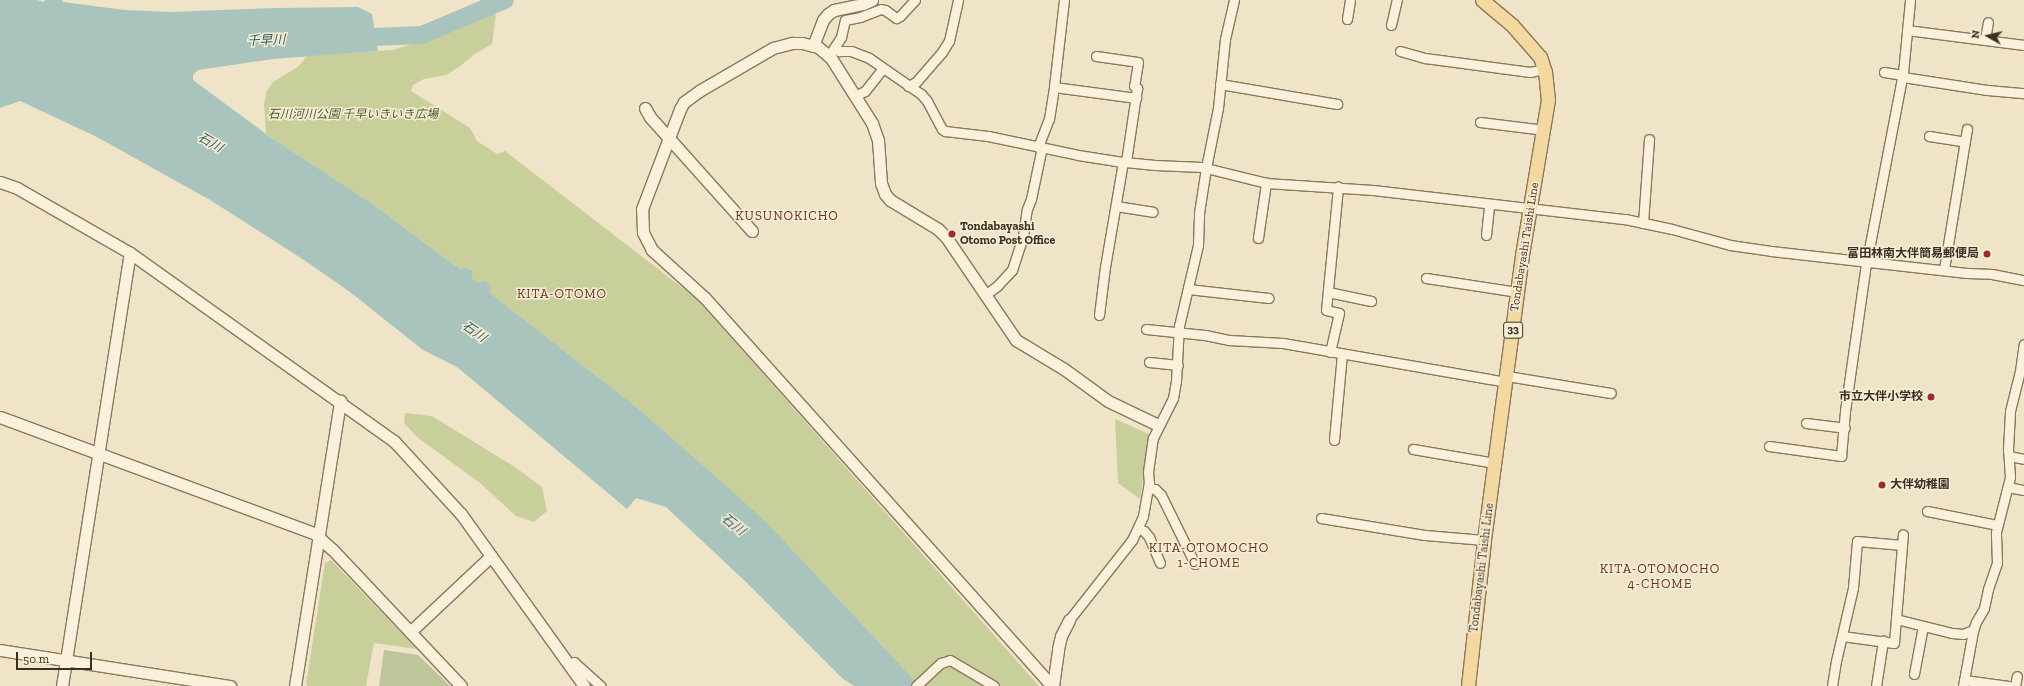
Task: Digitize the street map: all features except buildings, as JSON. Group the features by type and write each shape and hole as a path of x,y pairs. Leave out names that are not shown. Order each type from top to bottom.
{"main road":[{"name":"Tondabayashi Taishi Line","path":"1468,686 1484,540 1530,208 1545,130 1548,100 1544,68 1540,57 1521,34 1482,0"}],"street":[{"path":"813,46 828,14 849,4 872,0"},
{"path":"832,51 841,37 845,20 860,17 881,9 885,10 896,18 900,16 915,0"},
{"path":"908,86 916,82 942,52 949,41 954,25 958,0"},
{"path":"986,294 997,286 1012,270 1023,236 1040,147 1049,119 1064,0"},
{"path":"1053,686 1061,636 1069,620 1132,540 1138,528 1148,488 1151,448 1158,424 1173,398 1178,365 1179,332 1198,246 1199,214 1206,168 1218,108 1225,39 1234,0"},
{"path":"1347,19 1350,0"},
{"path":"1391,25 1397,0"},
{"path":"1769,446 1841,456 1867,261 1903,76 1910,0"},
{"path":"1985,39 1988,22"},
{"path":"1907,30 2024,45"},
{"path":"1053,686 705,298 652,250 643,232 642,209 668,137 684,102 699,91 781,44 802,43 832,51 861,54 883,68 926,100 945,131 988,136 1125,162 1206,168 1266,183 1338,187 1625,219 1672,229 1730,245 1771,251 1992,274 2024,280"},
{"path":"832,51 855,96 872,123 876,135 882,183 885,194 890,200 938,229 946,237 1016,340 1064,369 1108,402 1158,424"},
{"path":"1400,51 1424,58 1530,72 1544,68"},
{"path":"1096,56 1138,62 1134,86 1137,88 1136,98 1116,206 1099,315"},
{"path":"855,96 865,91 883,68"},
{"path":"1884,72 1986,90 2024,93"},
{"path":"1220,84 1337,104"},
{"path":"1054,87 1136,98"},
{"path":"645,108 647,113 752,231"},
{"path":"1480,122 1545,130"},
{"path":"1944,269 1967,129"},
{"path":"1929,136 1965,142"},
{"path":"1643,223 1649,138"},
{"path":"0,182 17,188 130,254 340,401 394,441 461,514 584,686"},
{"path":"1258,238 1266,183"},
{"path":"1330,352 1339,313 1326,310 1338,187"},
{"path":"1486,235 1489,204"},
{"path":"1116,206 1153,212"},
{"path":"62,686 130,254"},
{"path":"1426,278 1518,292"},
{"path":"1188,289 1268,298"},
{"path":"1328,292 1371,301"},
{"path":"1146,329 1205,335 1229,340 1283,343 1342,354 1506,379 1611,393"},
{"path":"2009,686 1964,683 1973,630 1984,608 1988,589 1997,562 1998,525 2010,477 2008,456 2010,411 2020,371 2024,344"},
{"path":"1334,440 1342,354"},
{"path":"1148,362 1178,365"},
{"path":"295,686 340,401"},
{"path":"0,418 314,534 332,548 460,686"},
{"path":"1806,423 1844,428"},
{"path":"1413,449 1495,463"},
{"path":"2008,456 2024,459"},
{"path":"2008,487 2024,490"},
{"path":"1148,488 1155,489 1161,495 1195,564"},
{"path":"1927,511 1998,525"},
{"path":"1321,518 1425,535 1484,540"},
{"path":"1138,528 1144,531 1148,537 1160,563"},
{"path":"1842,636 1894,643 1903,534"},
{"path":"1832,686 1853,588 1857,541 1902,544"},
{"path":"410,632 491,556"},
{"path":"1896,619 1963,634 1973,630"},
{"path":"1914,674 1923,626"},
{"path":"1876,686 1883,641"},
{"path":"0,650 230,686"},
{"path":"916,686 940,664 950,660 994,686"},
{"path":"569,665 574,662 601,686"},
{"path":"2015,686 2017,676"}],"green space":[{"name":"石川河川公園 千早いきいき広場","path":"493,14 496,15 492,44 475,54 446,75 424,79 413,85 411,91 470,128 477,141 497,154 505,151 697,299 1039,686 920,686 772,528 639,409 490,293 490,289 476,282 472,278 473,272 460,269 374,205 266,134 264,104 267,91 273,82 299,66 307,56 393,50 449,33"},
{"path":"405,413 432,416 515,467 542,487 547,511 534,522 516,516 480,483 417,437 404,423"},
{"path":"1115,419 1149,434 1140,499 1118,483"},
{"path":"331,560 417,649 374,643 366,686 308,686 306,684 325,563"},
{"path":"384,650 418,655 450,686 379,686"}],"water":[{"name":"石川","path":"0,0 37,0 43,2 46,0 62,0 63,2 125,10 169,12 273,8 358,7 372,14 378,51 273,59 198,70 193,75 193,80 266,134 374,205 460,269 467,268 471,270 473,272 472,278 476,282 487,282 490,285 490,293 639,409 752,509 772,528 920,686 854,686 842,678 746,582 666,507 636,498 627,509 457,367 423,350 350,292 304,260 210,200 97,137 20,101 0,108"}],"waterway":[{"name":"千早川","path":"351,38 422,35 505,0"}],"place":[{"name":"Tondabayashi Otomo Post Office","path":"952,234"},
{"name":"富田林南大伴簡易郵便局","path":"1987,254"},
{"name":"市立大伴小学校","path":"1931,397"},
{"name":"大伴幼稚園","path":"1882,485"}],"district":[{"name":"KUSUNOKICHO","path":"787,216"},
{"name":"KITA-OTOMO","path":"562,294"},
{"name":"KITA-OTOMOCHO 1-CHOME","path":"1209,556"},
{"name":"KITA-OTOMOCHO 4-CHOME","path":"1660,578"}]}
